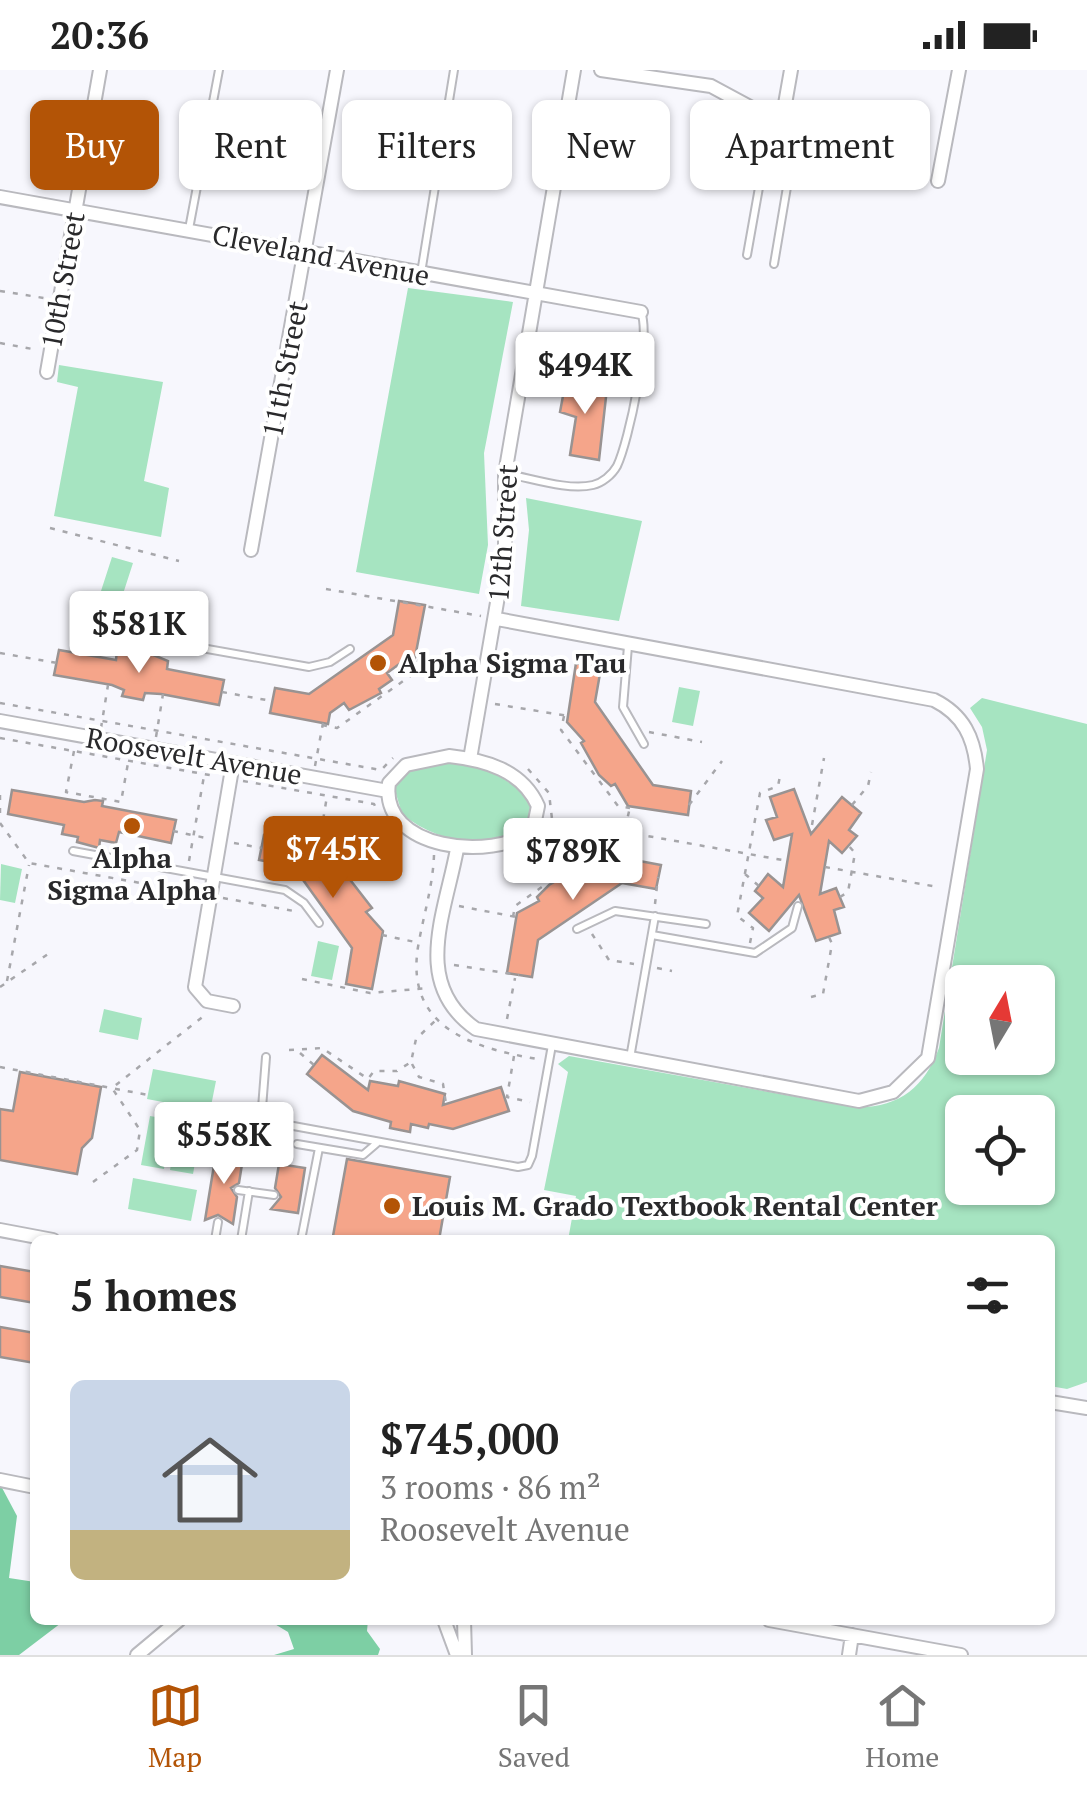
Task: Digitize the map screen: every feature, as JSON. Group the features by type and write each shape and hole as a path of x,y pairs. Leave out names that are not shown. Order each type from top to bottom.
{"street":[{"name":"10th Street","path":"47,372 100,70"},
{"name":"11th Street","path":"251,550 337,70"},
{"name":"12th Street","path":"569,100 574,70"},
{"path":"601,70 711,86 738,100"},
{"path":"782,100 790,70"},
{"path":"938,180 958,70"},
{"name":"12th Street","path":"470,759 497,619 505,556 506,474 552,190"},
{"name":"Cleveland Avenue","path":"0,197 306,255 642,312"},
{"path":"457,848 436,960 442,993 450,1009 476,1029 858,1101 879,1099 906,1084 928,1058 977,770 970,732 948,707 934,700 497,619"},
{"name":"Roosevelt Avenue","path":"0,721 388,791"},
{"path":"449,756 470,759 524,783 538,806 533,830 511,842 457,848 406,826 393,812 388,791 395,774 406,765 449,756"},
{"path":"226,1005 202,998 195,987 232,763"},
{"path":"0,1230 30,1236"},
{"path":"1055,1403 1087,1408"},
{"path":"0,1480 30,1486"},
{"path":"137,1655 173,1625"},
{"path":"446,1625 457,1655"},
{"path":"464,1625 465,1655"},
{"path":"797,1625 962,1655"},
{"path":"849,1655 852,1635"}],"lane":[{"path":"189,230 219,70"},
{"path":"421,274 454,70"},
{"path":"747,255 761,190"},
{"path":"774,264 787,190"},
{"path":"506,474 591,486 606,480 616,467 637,382 646,322 642,312"},
{"path":"134,636 310,667 330,662 350,649"},
{"path":"628,646 623,707 642,741"},
{"path":"74,851 284,890 319,923"},
{"path":"652,935 749,953 785,936 798,906"},
{"path":"577,930 616,911 706,924"},
{"path":"630,1060 654,916"},
{"path":"266,1057 260,1099 268,1116 286,1126 518,1167 528,1165 552,1046"},
{"path":"297,1144 363,1155 378,1143"},
{"path":"302,1235 319,1148"},
{"path":"238,1190 274,1195"},
{"path":"241,1235 249,1191"},
{"path":"216,1235 218,1222"}],"path":[{"path":"0,290 50,299"},
{"path":"0,343 51,352"},
{"path":"50,528 179,560"},
{"path":"326,589 391,597 497,619"},
{"path":"589,666 592,646"},
{"path":"0,653 57,663"},
{"path":"315,766 322,724 336,728 413,674 416,660 476,671"},
{"path":"101,728 108,685"},
{"path":"222,692 272,701"},
{"path":"156,738 163,694"},
{"path":"0,703 381,770 405,751"},
{"path":"492,703 566,716 561,730 618,806 630,807 625,832"},
{"path":"642,741 650,732 702,742"},
{"path":"0,738 327,793 374,804 381,818"},
{"path":"75,744 66,792 95,799 121,802 130,753"},
{"path":"577,752 584,748"},
{"path":"812,825 824,758"},
{"path":"689,805 722,761"},
{"path":"518,762 549,793 552,819 788,861"},
{"path":"749,953 753,928 738,916 748,854 760,794 778,786 781,771"},
{"path":"852,805 868,786 871,772"},
{"path":"187,872 204,774"},
{"path":"602,786 608,782"},
{"path":"319,844 327,793"},
{"path":"0,795 4,801 0,822 29,863 312,914"},
{"path":"4,801 10,802"},
{"path":"454,906 515,917 515,906 540,892 594,850 605,853 609,830"},
{"path":"840,897 848,892 855,853 848,846"},
{"path":"429,852 434,860 420,942 421,989 437,1019 464,1042 537,1059"},
{"path":"7,981 29,863"},
{"path":"824,867 938,887"},
{"path":"745,874 759,886"},
{"path":"654,916 658,877"},
{"path":"585,924 609,960 672,971"},
{"path":"382,935 428,944"},
{"path":"811,996 823,994 830,936"},
{"path":"0,987 52,952"},
{"path":"446,964 517,976 506,1025"},
{"path":"302,979 357,988 430,988"},
{"path":"112,1088 226,1005"},
{"path":"366,1088 374,1071 398,1072 411,1062 416,1039 437,1019"},
{"path":"288,1050 322,1048 368,1079"},
{"path":"298,1051 314,1065"},
{"path":"514,1055 506,1098 530,1102"},
{"path":"411,1062 420,1076 443,1084 446,1104"},
{"path":"0,1067 148,1094"},
{"path":"93,1182 137,1150 140,1130 112,1088"},
{"path":"212,1105 268,1116"}],"green space":[{"path":"408,288 513,302 484,453 488,545 479,594 356,572"},
{"path":"59,365 163,382 144,481 169,488 161,537 54,516 78,387 57,382"},
{"path":"526,498 642,521 619,621 521,606 529,530"},
{"path":"112,557 133,563 122,597 101,591"},
{"path":"679,687 700,691 693,726 672,722"},
{"path":"982,698 1087,724 1087,1382 1067,1389 1055,1387 1055,1235 569,1235 576,1196 544,1190 568,1072 558,1064 569,1056 869,1107 896,1100 926,1074 939,1048 945,1011 945,1075 1055,1075 1055,965 952,965 987,750 982,727 970,708"},
{"path":"452,762 497,775 524,795 533,804 526,829 493,839 461,840 431,832 402,814 394,787 399,780 419,767"},
{"path":"1,864 22,869 15,903 0,900"},
{"path":"318,941 339,946 332,980 311,976"},
{"path":"104,1009 142,1018 138,1040 99,1032"},
{"path":"153,1069 216,1081 210,1111 147,1099"},
{"path":"150,1116 173,1120 164,1169 141,1165"},
{"path":"179,1121 202,1125 193,1174 170,1170"},
{"path":"133,1178 197,1190 191,1221 128,1209"},
{"path":"0,1484 17,1516 9,1578 30,1581 30,1625 58,1625 19,1655 0,1655"},
{"path":"276,1625 368,1625 367,1631 380,1649 378,1655 274,1655 294,1649 288,1632"}],"building":[{"path":"566,380 607,388 599,460 570,455 576,417 560,412"},
{"name":"Alpha Sigma Tau","path":"399,601 425,605 414,663 402,662 387,673 392,680 379,689 381,693 349,710 344,703 330,713 328,724 270,713 275,688 309,694 393,635"},
{"path":"134,647 168,661 167,669 224,680 219,705 161,694 145,693 143,700 122,696 124,690 112,685 54,675 59,650 116,660 117,650 133,653"},
{"path":"576,663 601,668 595,702 653,785 691,791 688,815 628,806 615,784 611,786 599,775 581,743 584,741 567,722"},
{"path":"794,789 811,834 842,797 861,813 849,830 857,836 842,853 829,841 820,894 836,888 844,907 834,910 840,933 816,941 799,895 769,931 749,913 763,898 755,891 768,874 783,887 792,834 774,840 766,820 777,817 770,797"},
{"path":"12,790 84,802 103,801 102,806 176,820 171,843 119,832 116,843 100,840 99,848 77,842 78,837 62,834 64,825 8,814"},
{"path":"264,835 323,845 372,908 366,912 383,931 372,989 346,984 352,948 293,866 259,860"},
{"path":"602,854 661,865 656,889 622,883 538,940 532,977 507,973 517,913 539,901 537,897 549,885 580,867 583,871"},
{"path":"322,1055 368,1090 370,1081 398,1086 399,1081 445,1094 443,1105 501,1087 509,1111 453,1129 429,1124 428,1128 411,1124 410,1132 390,1128 391,1122 353,1111 307,1074"},
{"path":"20,1072 101,1087 92,1138 82,1148 77,1174 0,1160 0,1109 13,1111"},
{"path":"216,1153 243,1158 239,1183 231,1188 237,1197 233,1224 218,1215 205,1220"},
{"name":"Louis M. Grado Textbook Rental Center","path":"347,1159 450,1177 440,1235 333,1235"},
{"path":"279,1164 305,1168 298,1213 271,1209 281,1197 275,1188"},
{"path":"0,1266 30,1271 30,1302 0,1297"},
{"path":"0,1327 30,1332 30,1362 0,1357"}],"place":[{"name":"Alpha Sigma Tau","path":"378,663"},
{"name":"Alpha Sigma Alpha","path":"132,826"},
{"name":"Louis M. Grado Textbook Rental Center","path":"392,1206"}]}
